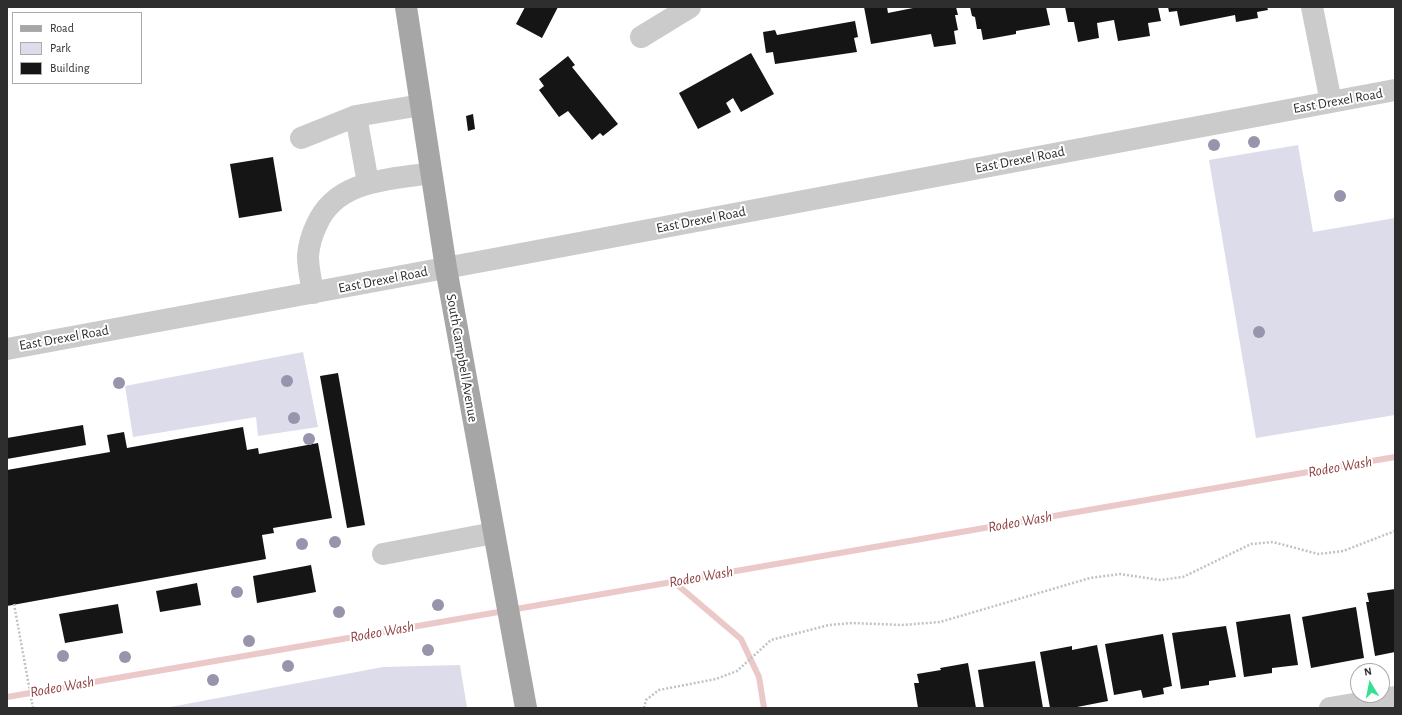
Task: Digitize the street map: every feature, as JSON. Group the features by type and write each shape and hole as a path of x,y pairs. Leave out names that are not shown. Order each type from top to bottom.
{"main road":[{"name":"South Campbell Avenue","path":"406,7 446,268 526,708"}],"street":[{"path":"641,37 690,7"},
{"path":"1312,7 1331,102"},
{"name":"East Drexel Road","path":"7,349 1395,90"},
{"path":"301,138 356,116 421,105"},
{"path":"356,116 368,183"},
{"path":"313,292 308,258 309,247 312,233 321,213 329,204 340,195 368,183 431,173"},
{"path":"383,554 494,533"},
{"path":"1330,708 1395,697"}],"path":[{"path":"644,708 646,700 659,690 716,679 737,671 771,640 829,625 852,623 902,625 940,622 1090,578 1120,574 1160,580 1183,577 1251,544 1273,542 1318,554 1343,551 1395,531"},
{"path":"14,604 34,708"}],"green space":[{"path":"1298,145 1313,232 1395,218 1395,415 1256,438 1209,160"},
{"path":"303,352 318,427 258,436 256,417 133,437 125,386"},
{"path":"460,665 467,708 165,708 383,667"}],"building":[{"path":"525,7 558,7 542,38 516,24"},
{"path":"864,7 887,7 888,13 918,7 956,7 958,15 955,15 958,30 954,31 956,44 934,47 931,34 871,44"},
{"path":"970,7 1046,7 1050,25 1016,31 1016,34 983,40 981,29 977,29 975,17 972,16"},
{"path":"1065,7 1158,7 1161,21 1148,23 1150,36 1118,41 1114,20 1097,23 1099,38 1078,42 1074,22 1068,22"},
{"path":"1168,7 1267,7 1268,10 1257,12 1258,18 1236,22 1235,15 1180,26 1177,11 1169,12"},
{"path":"855,21 858,37 854,38 857,52 775,64 773,52 766,53 763,32 775,30 777,35"},
{"path":"751,53 774,94 741,112 733,98 726,103 731,112 698,129 679,93"},
{"path":"568,56 575,65 572,67 618,124 603,136 600,133 592,140 568,111 559,117 539,90 544,86 539,79"},
{"path":"473,114 475,129 468,131 466,116"},
{"path":"273,157 282,211 239,218 230,164"},
{"path":"338,373 365,525 347,528 320,376"},
{"path":"83,425 86,445 7,459 7,438"},
{"path":"243,427 247,450 258,448 259,454 318,443 332,518 273,528 274,533 262,535 266,559 7,606 7,470 110,452 107,435 124,432 127,448"},
{"path":"311,565 316,592 257,603 253,576"},
{"path":"197,583 201,605 160,612 156,591"},
{"path":"1395,589 1395,652 1375,656 1366,602 1369,602 1367,593"},
{"path":"118,604 123,633 65,643 59,614"},
{"path":"1356,607 1364,658 1311,668 1302,617"},
{"path":"1290,614 1298,665 1272,668 1272,673 1244,677 1236,622"},
{"path":"1226,626 1236,677 1209,681 1209,685 1181,689 1172,633"},
{"path":"1163,634 1172,686 1163,688 1164,694 1143,698 1141,690 1114,695 1105,644"},
{"path":"1097,645 1108,701 1072,708 1050,708 1040,652 1072,646 1072,650"},
{"path":"1035,661 1043,708 984,708 978,670"},
{"path":"968,663 976,708 918,708 914,683 919,683 917,674"}],"waterway":[{"name":"Rodeo Wash","path":"7,697 1395,457"},
{"path":"674,582 741,639 759,677 764,708"}]}
